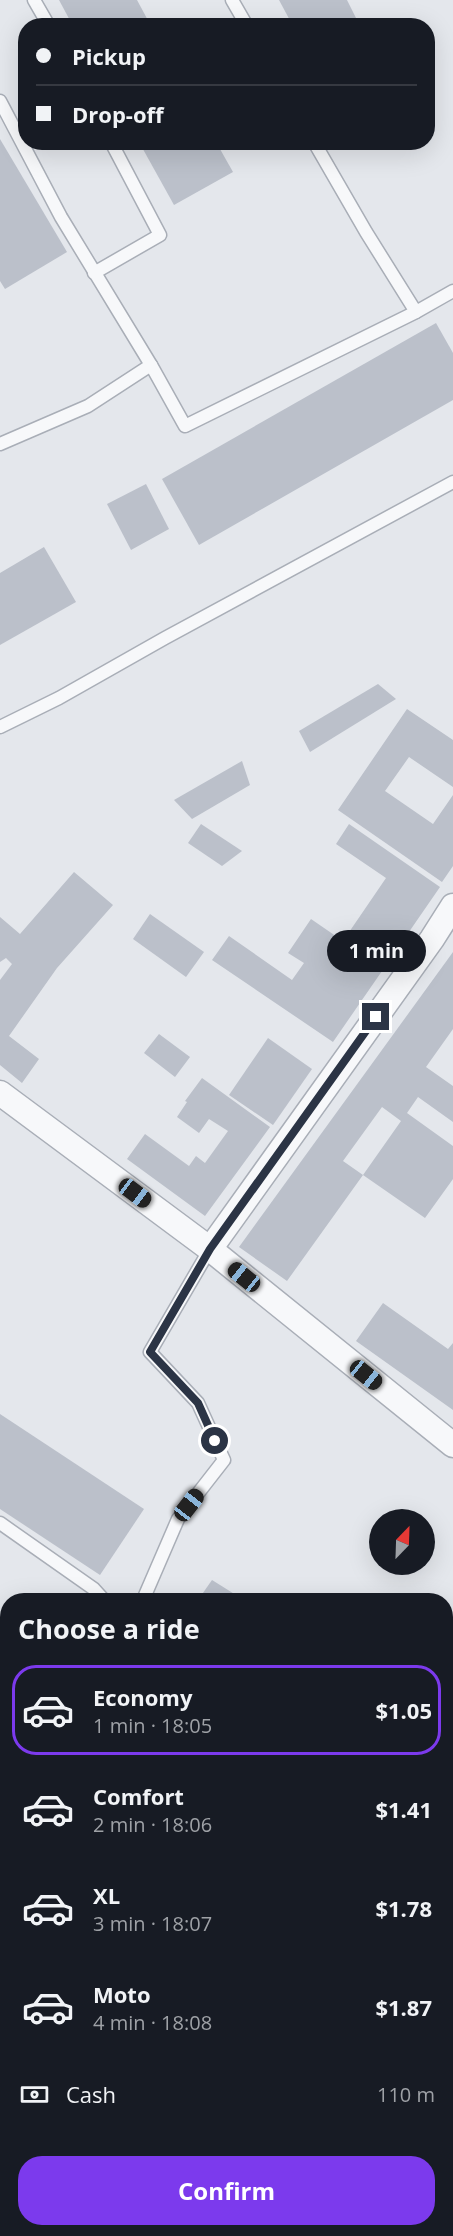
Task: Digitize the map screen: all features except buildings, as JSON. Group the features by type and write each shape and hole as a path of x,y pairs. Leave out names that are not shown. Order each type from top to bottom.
{"street":[{"path":"210,1249 432,939 453,906"},
{"path":"1,1096 210,1249 453,1444"}],"lane":[{"path":"34,0 44,18"},
{"path":"232,0 242,18"},
{"path":"0,101 18,135"},
{"path":"26,150 61,217 151,365 185,426 416,312 453,291"},
{"path":"94,273 160,236 115,150"},
{"path":"319,150 416,312"},
{"path":"0,444 88,406 151,365"},
{"path":"0,727 59,698 453,482"},
{"path":"146,1593 177,1520 224,1460 198,1403 150,1352 210,1249"},
{"path":"0,1523 98,1593"}],"route":[{"path":"215,1441 198,1403 150,1352 210,1249 376,1017"}]}
